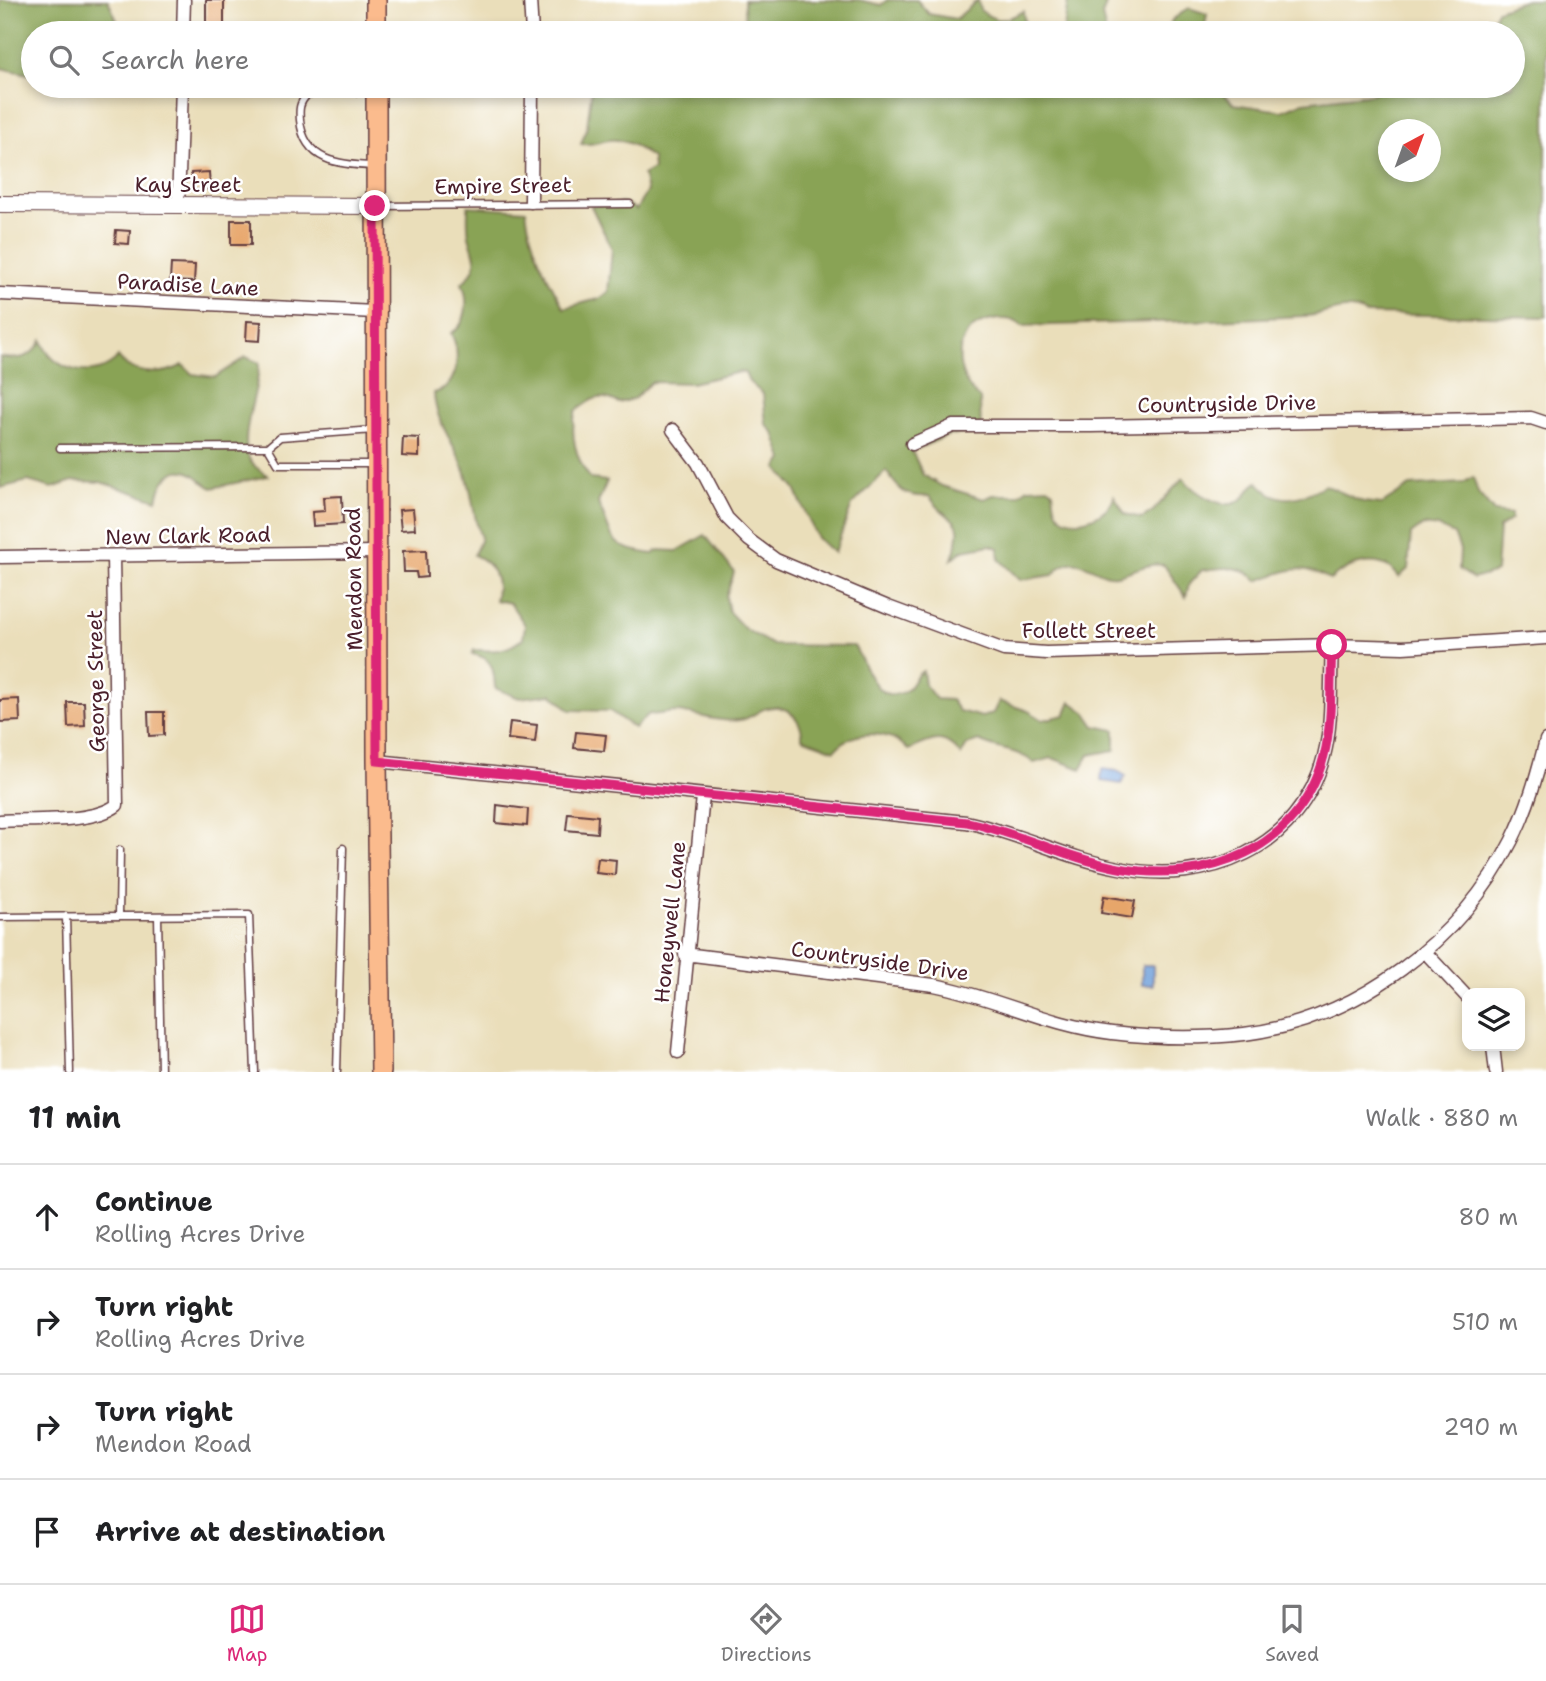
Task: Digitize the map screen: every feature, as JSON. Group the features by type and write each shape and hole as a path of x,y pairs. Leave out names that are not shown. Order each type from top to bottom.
{"main road":[{"path":"376,0 376,21"},
{"name":"Mendon Road","path":"376,98 377,761 381,1072"}],"street":[{"path":"183,21 184,0"},
{"path":"530,0 531,21"},
{"path":"178,205 182,98"},
{"path":"531,202 532,98"},
{"name":"Kay Street","path":"0,204 375,206"},
{"name":"Paradise Lane","path":"0,295 375,312"},
{"name":"Countryside Drive","path":"912,444 953,426 1497,418 1531,418 1546,423"},
{"name":"Follett Street","path":"673,430 698,463 727,518 776,560 888,607 1004,650 1046,653 1332,645 1403,647 1546,638"},
{"name":"New Clark Road","path":"0,557 376,552"},
{"name":"George Street","path":"0,821 82,817 108,813 117,805 113,556"},
{"path":"377,761 967,822 998,828 1089,861 1121,869 1208,869 1234,861 1274,834 1296,813 1312,790 1326,742 1332,645"},
{"name":"Countryside Drive","path":"685,954 934,985 966,991 1070,1026 1167,1037 1245,1034 1287,1025 1344,1003 1426,953 1492,877 1513,840 1532,794 1546,740"},
{"name":"Honeywell Lane","path":"678,1052 685,954 703,796"},
{"path":"1426,953 1462,993"},
{"path":"1494,1051 1496,1072"}],"lane":[{"path":"305,98 299,110 301,131 313,153 335,163 376,166"},
{"name":"Empire Street","path":"375,206 531,202 630,204"},
{"path":"60,448 268,447 280,438 376,430"},
{"path":"268,447 278,464 376,464"},
{"path":"337,1072 343,848"},
{"path":"118,916 120,850"},
{"path":"0,917 249,915 255,1072"},
{"path":"66,916 70,1072"},
{"path":"158,916 160,1072"}],"green space":[{"path":"0,0 108,0 117,21 21,21 21,72 0,68"},
{"path":"744,0 859,0 881,5 887,0 917,0 929,14 956,19 978,0 980,10 991,17 1001,20 1023,11 1024,21 745,21"},
{"path":"1068,0 1099,0 1106,5 1102,15 1103,21 1065,21"},
{"path":"1526,0 1546,0 1546,317 1366,314 1344,309 1305,316 1164,322 1022,326 1008,319 992,320 978,324 968,332 962,342 960,354 964,378 980,399 981,432 949,435 912,451 923,475 942,486 984,499 993,495 1018,495 1028,488 1048,487 1053,491 1059,515 1077,521 1100,513 1107,508 1114,496 1125,514 1142,518 1153,511 1183,478 1209,499 1227,504 1242,499 1258,482 1266,490 1282,498 1299,497 1325,485 1363,502 1382,504 1410,486 1463,483 1473,477 1478,493 1494,512 1511,514 1511,519 1499,528 1496,572 1473,579 1459,569 1460,550 1454,534 1438,527 1423,525 1411,534 1408,569 1399,577 1384,565 1375,563 1356,565 1330,580 1321,574 1303,569 1286,571 1257,581 1239,569 1217,568 1202,570 1189,584 1186,597 1164,565 1151,565 1123,574 1109,575 1086,565 1070,563 1053,575 1020,580 999,559 998,548 991,545 963,550 952,559 958,534 955,522 929,496 914,496 903,491 886,471 852,505 834,553 817,538 795,489 777,468 783,459 774,433 766,424 763,394 749,382 745,373 740,372 691,383 651,382 635,398 619,403 606,398 596,398 576,411 573,428 578,455 591,479 607,481 598,503 615,540 627,548 653,554 658,550 677,551 705,535 734,572 726,597 729,612 745,629 773,645 854,646 873,681 886,693 895,695 905,691 923,671 925,685 936,699 951,700 959,711 982,717 993,713 999,701 1028,711 1043,720 1065,715 1071,702 1086,713 1095,726 1115,730 1115,750 1089,755 1081,769 1052,758 1034,763 1021,755 979,741 967,745 961,755 942,740 931,741 908,750 892,738 872,734 851,738 835,750 802,738 801,727 796,718 777,707 730,721 676,712 649,714 634,728 610,711 570,710 552,694 519,698 495,688 491,665 484,658 472,654 474,650 495,650 512,646 523,638 525,625 510,603 495,600 497,585 494,573 486,562 474,555 481,538 468,482 435,404 434,393 449,384 456,368 456,350 451,333 464,318 466,296 462,283 469,277 475,265 468,232 468,206 526,210 535,249 564,308 598,299 608,292 612,249 591,206 626,203 636,210 647,191 643,175 653,169 652,158 624,141 581,144 587,127 591,98 1228,98 1234,104 1282,111 1303,102 1338,98 1525,98 1525,21 1492,21 1497,10"},
{"path":"1189,8 1207,14 1206,21 1172,20"},
{"path":"42,340 46,351 54,359 75,370 99,370 118,357 139,371 166,371 183,365 192,374 215,377 246,357 259,363 246,441 251,462 268,476 212,488 193,474 179,471 164,481 157,500 100,482 73,481 52,488 28,481 0,488 0,357 24,357 34,351"}],"water":[{"path":"1102,769 1117,771 1126,776 1121,784 1101,781"},
{"path":"1142,965 1153,965 1153,985 1142,985"}],"building":[{"path":"206,0 224,0 224,21 206,21"},
{"path":"209,172 210,189 192,190 191,173"},
{"path":"231,220 251,220 251,245 231,245"},
{"path":"116,230 130,231 129,244 115,243"},
{"path":"171,264 195,265 194,282 170,281"},
{"path":"247,321 261,322 260,341 246,340"},
{"path":"403,437 419,438 419,457 402,456"},
{"path":"342,496 343,524 313,526 312,512 325,511 324,497"},
{"path":"413,509 415,529 401,530 399,510"},
{"path":"426,550 427,577 417,578 416,572 404,572 403,551"},
{"path":"19,699 20,721 0,722 0,700"},
{"path":"67,702 84,702 85,726 68,727"},
{"path":"148,712 164,712 164,735 149,736"},
{"path":"510,722 537,725 535,742 508,739"},
{"path":"576,732 606,735 604,751 574,748"},
{"path":"497,805 528,809 527,826 496,823"},
{"path":"568,813 598,816 597,833 566,830"},
{"path":"598,858 616,860 615,875 596,873"},
{"path":"1104,896 1135,901 1132,918 1101,913"}],"route":[{"path":"375,206 377,761 967,822 998,828 1089,861 1121,869 1208,869 1234,861 1254,850 1296,813 1312,790 1324,755 1328,729 1332,645"}]}
